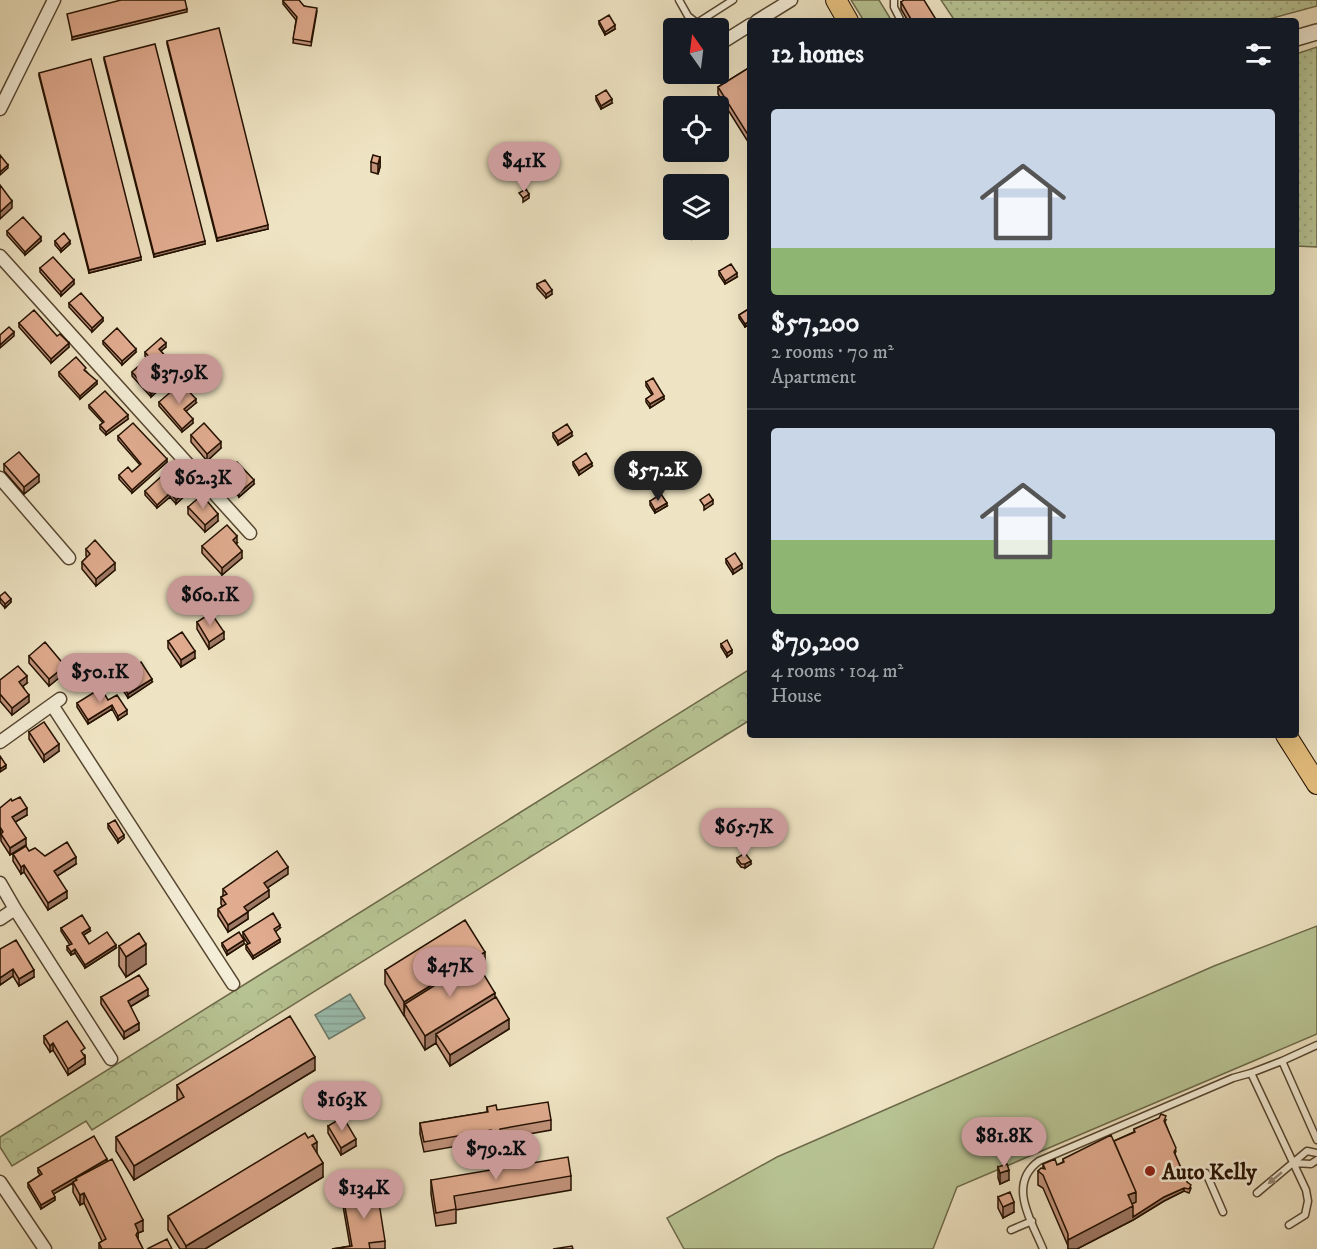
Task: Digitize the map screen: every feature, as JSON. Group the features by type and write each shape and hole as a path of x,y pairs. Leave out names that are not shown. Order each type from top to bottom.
{"main road":[{"path":"836,0 846,18"},
{"path":"1288,738 1317,784"}],"street":[{"path":"0,109 54,0"},
{"path":"763,18 791,0"},
{"path":"729,39 747,28"},
{"path":"1299,37 1317,32"},
{"path":"0,256 250,533"},
{"path":"0,478 69,558"},
{"path":"0,742 56,702 233,984"},
{"path":"0,883 111,1059"},
{"path":"0,919 15,909"},
{"path":"1,1185 45,1249"}],"lane":[{"path":"679,0 690,18"},
{"path":"709,18 733,0"},
{"path":"894,0 894,7 900,18"},
{"path":"1043,1249 1022,1188 1030,1167 1039,1161 1233,1078 1282,1061 1317,1045"},
{"path":"1282,1061 1317,1140"},
{"path":"1251,1073 1294,1163 1308,1201 1305,1215 1289,1225"},
{"path":"1257,1193 1307,1151 1317,1154"},
{"path":"1294,1163 1311,1164 1317,1160"},
{"path":"1206,1173 1223,1212"},
{"path":"1011,1230 1032,1221"}],"green space":[{"path":"851,0 879,0 890,18 862,18"},
{"path":"941,0 1317,0 1317,6 1273,18 953,18"},
{"path":"1317,47 1317,247 1299,246 1299,53"},
{"path":"747,671 747,722 92,1130 86,1121 12,1166 0,1147 0,1137"},
{"path":"1317,926 1317,1034 957,1187 933,1249 684,1249 667,1218 777,1157 1214,966"}],"water":[{"path":"350,994 365,1018 329,1039 315,1015"}],"building":[{"path":"121,0 185,0 187,9 72,37 67,14"},
{"path":"284,0 299,0 304,6 317,8 311,42 293,39 297,17"},
{"path":"924,0 935,18 910,18 901,2"},
{"path":"609,15 615,25 605,32 599,21"},
{"path":"219,28 268,225 217,238 167,41"},
{"path":"155,44 205,241 154,254 104,57"},
{"path":"91,59 141,257 89,270 39,73"},
{"path":"747,69 747,133 729,105 729,96 724,96 718,87 729,84 729,80"},
{"path":"606,90 612,99 601,106 596,96"},
{"path":"0,155 8,165 0,172"},
{"path":"373,155 380,157 378,164 371,162"},
{"path":"0,185 12,201 0,212"},
{"path":"526,189 529,194 523,198 519,193"},
{"path":"23,217 41,237 25,252 7,231"},
{"path":"64,233 70,241 61,249 55,241"},
{"path":"53,257 74,280 61,292 40,268"},
{"path":"731,264 737,273 725,281 719,271"},
{"path":"545,280 552,290 546,294 537,284"},
{"path":"81,293 103,318 92,328 69,303"},
{"path":"34,310 57,336 60,334 69,343 51,359 19,323"},
{"path":"747,310 747,323 745,324 739,315"},
{"path":"9,327 14,332 0,345 0,335"},
{"path":"117,328 136,349 122,361 103,341"},
{"path":"161,338 166,343 159,349 169,360 153,374 162,384 151,394 132,372 149,357 145,352"},
{"path":"76,357 86,368 84,370 97,381 80,396 59,372"},
{"path":"653,378 664,396 650,404 646,399 653,394 646,382"},
{"path":"181,383 196,399 184,409 193,419 182,429 159,402"},
{"path":"105,391 128,415 106,432 100,425 104,422 89,405"},
{"path":"133,423 167,459 132,490 119,475 128,467 132,472 141,464 118,436"},
{"path":"204,423 221,442 207,454 191,435"},
{"path":"567,424 572,432 558,441 553,433"},
{"path":"19,452 39,475 24,487 4,464"},
{"path":"586,453 592,463 579,471 573,462"},
{"path":"237,462 254,480 239,493 223,475"},
{"path":"172,467 191,487 176,500 170,493 157,505 145,491"},
{"path":"661,494 667,503 655,510 650,501"},
{"path":"709,494 713,500 704,506 700,500"},
{"path":"202,495 218,514 205,525 188,507"},
{"path":"227,525 237,536 233,540 242,551 222,568 202,546"},
{"path":"95,540 115,563 96,579 82,562 90,554 86,549"},
{"path":"735,553 742,564 733,570 726,559"},
{"path":"5,592 11,599 5,604 0,596"},
{"path":"211,613 224,632 209,642 197,622"},
{"path":"182,632 195,651 181,660 168,641"},
{"path":"727,640 732,650 727,653 721,644"},
{"path":"45,642 65,666 49,679 29,656"},
{"path":"141,662 152,679 128,694 117,677"},
{"path":"18,666 27,676 19,682 29,695 12,708 0,694 0,680"},
{"path":"101,688 108,700 117,695 127,710 118,716 112,705 88,720 77,703"},
{"path":"44,722 59,744 44,755 29,732"},
{"path":"0,756 6,765 0,769"},
{"path":"20,797 27,808 12,817 26,838 10,848 1,834 3,832 0,827 0,808 11,799 12,801"},
{"path":"777,812 784,823 770,831 764,820"},
{"path":"115,820 124,835 118,839 108,824"},
{"path":"67,842 76,857 54,871 67,891 48,903 24,865 21,867 13,854 26,846 29,851 35,848 45,856"},
{"path":"277,851 288,867 264,883 269,890 244,907 248,912 228,925 218,909 226,904 221,897 227,894 223,889"},
{"path":"745,853 751,861 741,864 737,858"},
{"path":"273,913 280,925 274,929 280,939 253,956 246,945 250,943 243,932"},
{"path":"82,915 90,928 82,933 89,944 107,932 116,945 85,965 75,949 71,952 67,946 72,944 61,928"},
{"path":"465,920 485,952 404,1002 385,970"},
{"path":"239,932 244,940 227,951 222,943"},
{"path":"139,933 146,944 126,957 119,946"},
{"path":"16,940 34,970 19,979 13,969 0,978 0,949"},
{"path":"475,960 495,993 425,1036 405,1004"},
{"path":"139,975 148,989 128,1001 139,1023 124,1032 101,997"},
{"path":"496,997 509,1019 450,1055 436,1034"},
{"path":"290,1016 315,1057 134,1166 116,1137 184,1097 177,1085"},
{"path":"67,1021 85,1048 81,1051 85,1057 68,1069 53,1043 50,1046 44,1036"},
{"path":"548,1102 551,1120 500,1129 501,1134 492,1135 491,1130 424,1142 420,1123 488,1112 487,1107 496,1105 497,1110"},
{"name":"Auto Kelly","path":"1161,1114 1166,1116 1164,1121 1176,1148 1174,1152 1187,1182 1191,1185 1189,1189 1184,1188 1164,1197 1133,1217 1132,1204 1136,1202 1136,1192 1114,1141 1135,1132 1134,1129 1159,1118"},
{"path":"343,1117 356,1139 341,1148 328,1126"},
{"path":"305,1133 308,1138 313,1135 317,1142 312,1145 323,1163 186,1246 168,1216"},
{"path":"1111,1135 1136,1192 1128,1195 1133,1206 1068,1240 1068,1234 1043,1175 1038,1171 1041,1168 1045,1169 1043,1164 1055,1159 1057,1165 1064,1162 1063,1159"},
{"path":"94,1136 107,1159 52,1191 55,1197 41,1205 28,1183 42,1174 38,1168"},
{"path":"568,1157 571,1176 454,1196 456,1209 436,1213 431,1180"},
{"path":"112,1159 143,1220 135,1224 138,1231 136,1235 143,1249 102,1249 99,1243 106,1239 84,1193 80,1195 73,1182 77,1180 76,1178"},
{"path":"1007,1164 1009,1170 1000,1173 998,1167"},
{"path":"377,1190 385,1241 369,1243 370,1249 332,1249 352,1246 343,1196"},
{"path":"1010,1192 1014,1202 1003,1207 998,1197"},
{"path":"167,1239 172,1249 147,1249"},
{"path":"572,1246 573,1249 553,1249"}],"place":[{"name":"Auto Kelly","path":"1150,1171"}]}
